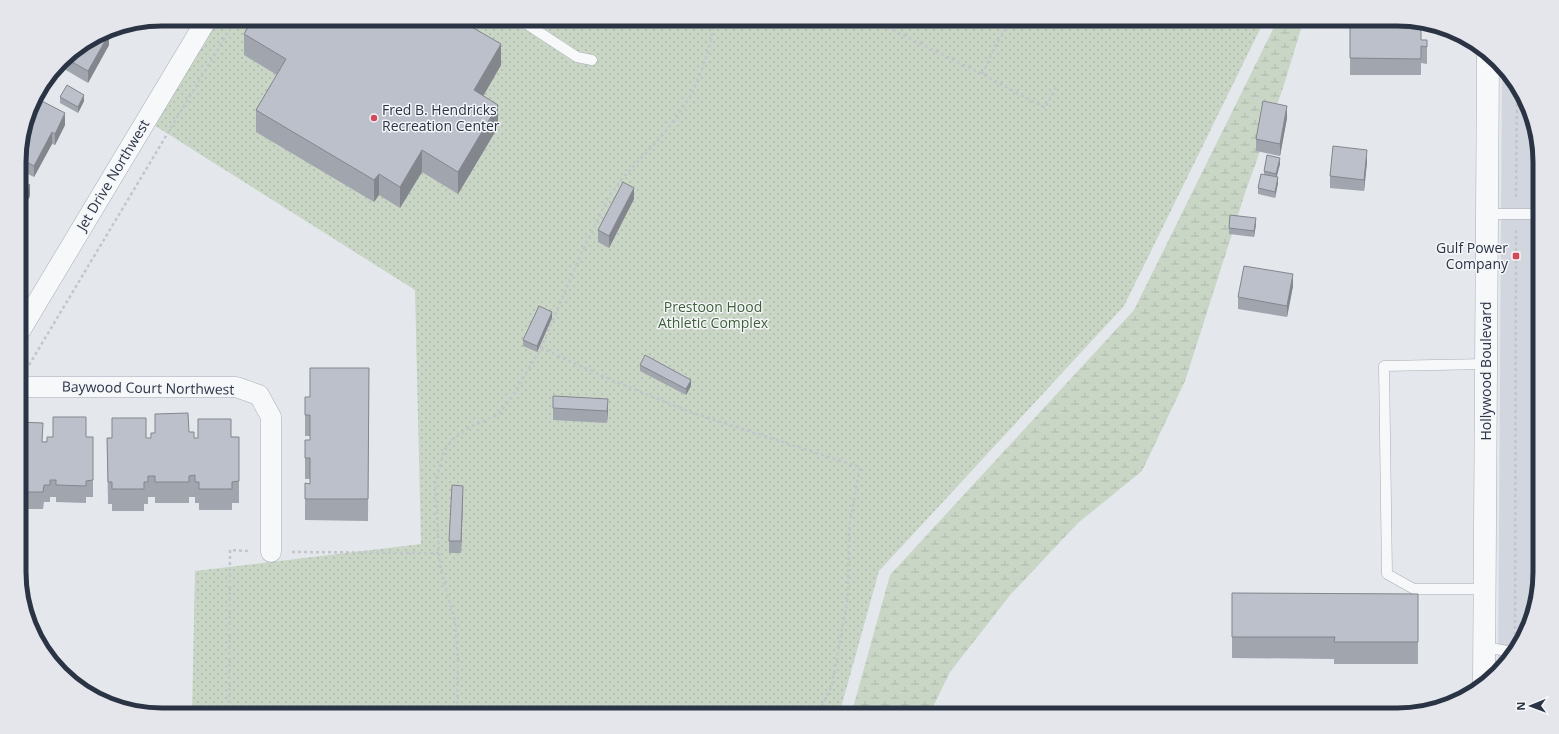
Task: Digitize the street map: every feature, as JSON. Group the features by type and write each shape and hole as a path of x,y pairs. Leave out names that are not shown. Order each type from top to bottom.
{"street":[{"name":"Jet Drive Northwest","path":"26,321 203,26"},
{"name":"Hollywood Boulevard","path":"1484,676 1488,61"},
{"name":"Baywood Court Northwest","path":"26,387 236,387 259,395 271,416 271,552"}],"lane":[{"path":"530,26 577,57 592,60"},
{"path":"1487,214 1533,214"},
{"path":"1485,589 1414,588 1387,574 1384,366 1486,364"},
{"path":"1484,647 1510,647"}],"path":[{"path":"28,367 232,26"},
{"path":"457,708 458,659 455,621 441,571 435,483 444,451 452,440 468,428 499,414 514,394 541,348 577,262 608,198 621,180 667,130 690,97 703,67 711,40 713,26"},
{"path":"885,26 982,74 1045,108 1058,84"},
{"path":"982,74 1002,36 1010,26"},
{"path":"1514,641 1517,98"},
{"path":"541,348 621,384 690,412 860,467 849,527 848,596 832,685 820,708"},
{"path":"228,708 230,550 271,552 440,553"}],"shaded area":[{"path":"1502,76 1515,94 1523,110 1532,145 1533,581 1523,624 1515,640 1498,663"}],"green space":[{"name":"Prestoon Hood Athletic Complex","path":"203,26 1262,26 1124,306 879,571 841,708 192,708 195,571 421,544 415,290 146,120"},
{"path":"1275,26 1302,26 1283,88 1246,190 1185,381 1142,471 1078,523 1011,594 950,672 932,708 853,708 890,575 1134,310"}],"building":[{"name":"Fred B. Hendricks Recreation Center","path":"249,26 470,26 501,44 474,90 498,105 458,172 422,150 400,187 379,174 374,180 256,110 286,59 244,34"},
{"path":"1350,26 1406,26 1421,29 1421,40 1427,40 1427,47 1421,46 1421,59 1350,58"},
{"path":"107,37 88,71 71,61 94,44"},
{"path":"67,85 84,95 78,107 60,97"},
{"path":"41,100 65,113 55,134 52,132 34,166 26,162 26,153 33,119"},
{"path":"1263,101 1287,106 1280,144 1256,139"},
{"path":"1333,146 1367,150 1364,180 1330,176"},
{"path":"1267,155 1280,158 1276,174 1264,171"},
{"path":"1261,174 1278,177 1275,192 1258,188"},
{"path":"623,182 634,188 609,236 598,230"},
{"path":"26,183 30,185 26,193"},
{"path":"1230,215 1256,218 1254,231 1229,228"},
{"path":"1244,266 1293,274 1287,306 1238,297"},
{"path":"539,306 552,312 537,346 523,340"},
{"path":"645,355 691,380 686,389 640,365"},
{"path":"310,368 369,368 368,499 305,499 305,483 310,484 310,458 305,458 305,440 310,440 310,415 305,415 305,397 310,397"},
{"path":"553,396 608,399 607,411 553,408"},
{"path":"188,413 189,432 194,432 194,438 198,438 198,419 231,419 231,437 239,437 239,481 232,482 232,489 199,489 199,482 195,482 195,475 189,476 189,482 155,482 155,476 148,476 148,482 144,482 144,489 112,489 112,482 108,482 107,438 112,438 112,418 146,418 146,438 151,438 151,433 155,433 155,414"},
{"path":"53,417 86,417 86,437 93,437 93,480 86,481 86,486 56,485 56,480 50,480 50,485 44,485 43,492 26,492 26,422 43,423 42,442 47,442 47,437 53,437"},
{"path":"452,485 463,486 461,541 449,541"},
{"path":"1232,593 1418,594 1418,642 1334,642 1335,637 1232,637"}],"place":[{"name":"Fred B. Hendricks Recreation Center","path":"374,118"},
{"name":"Gulf Power Company","path":"1516,256"}]}
